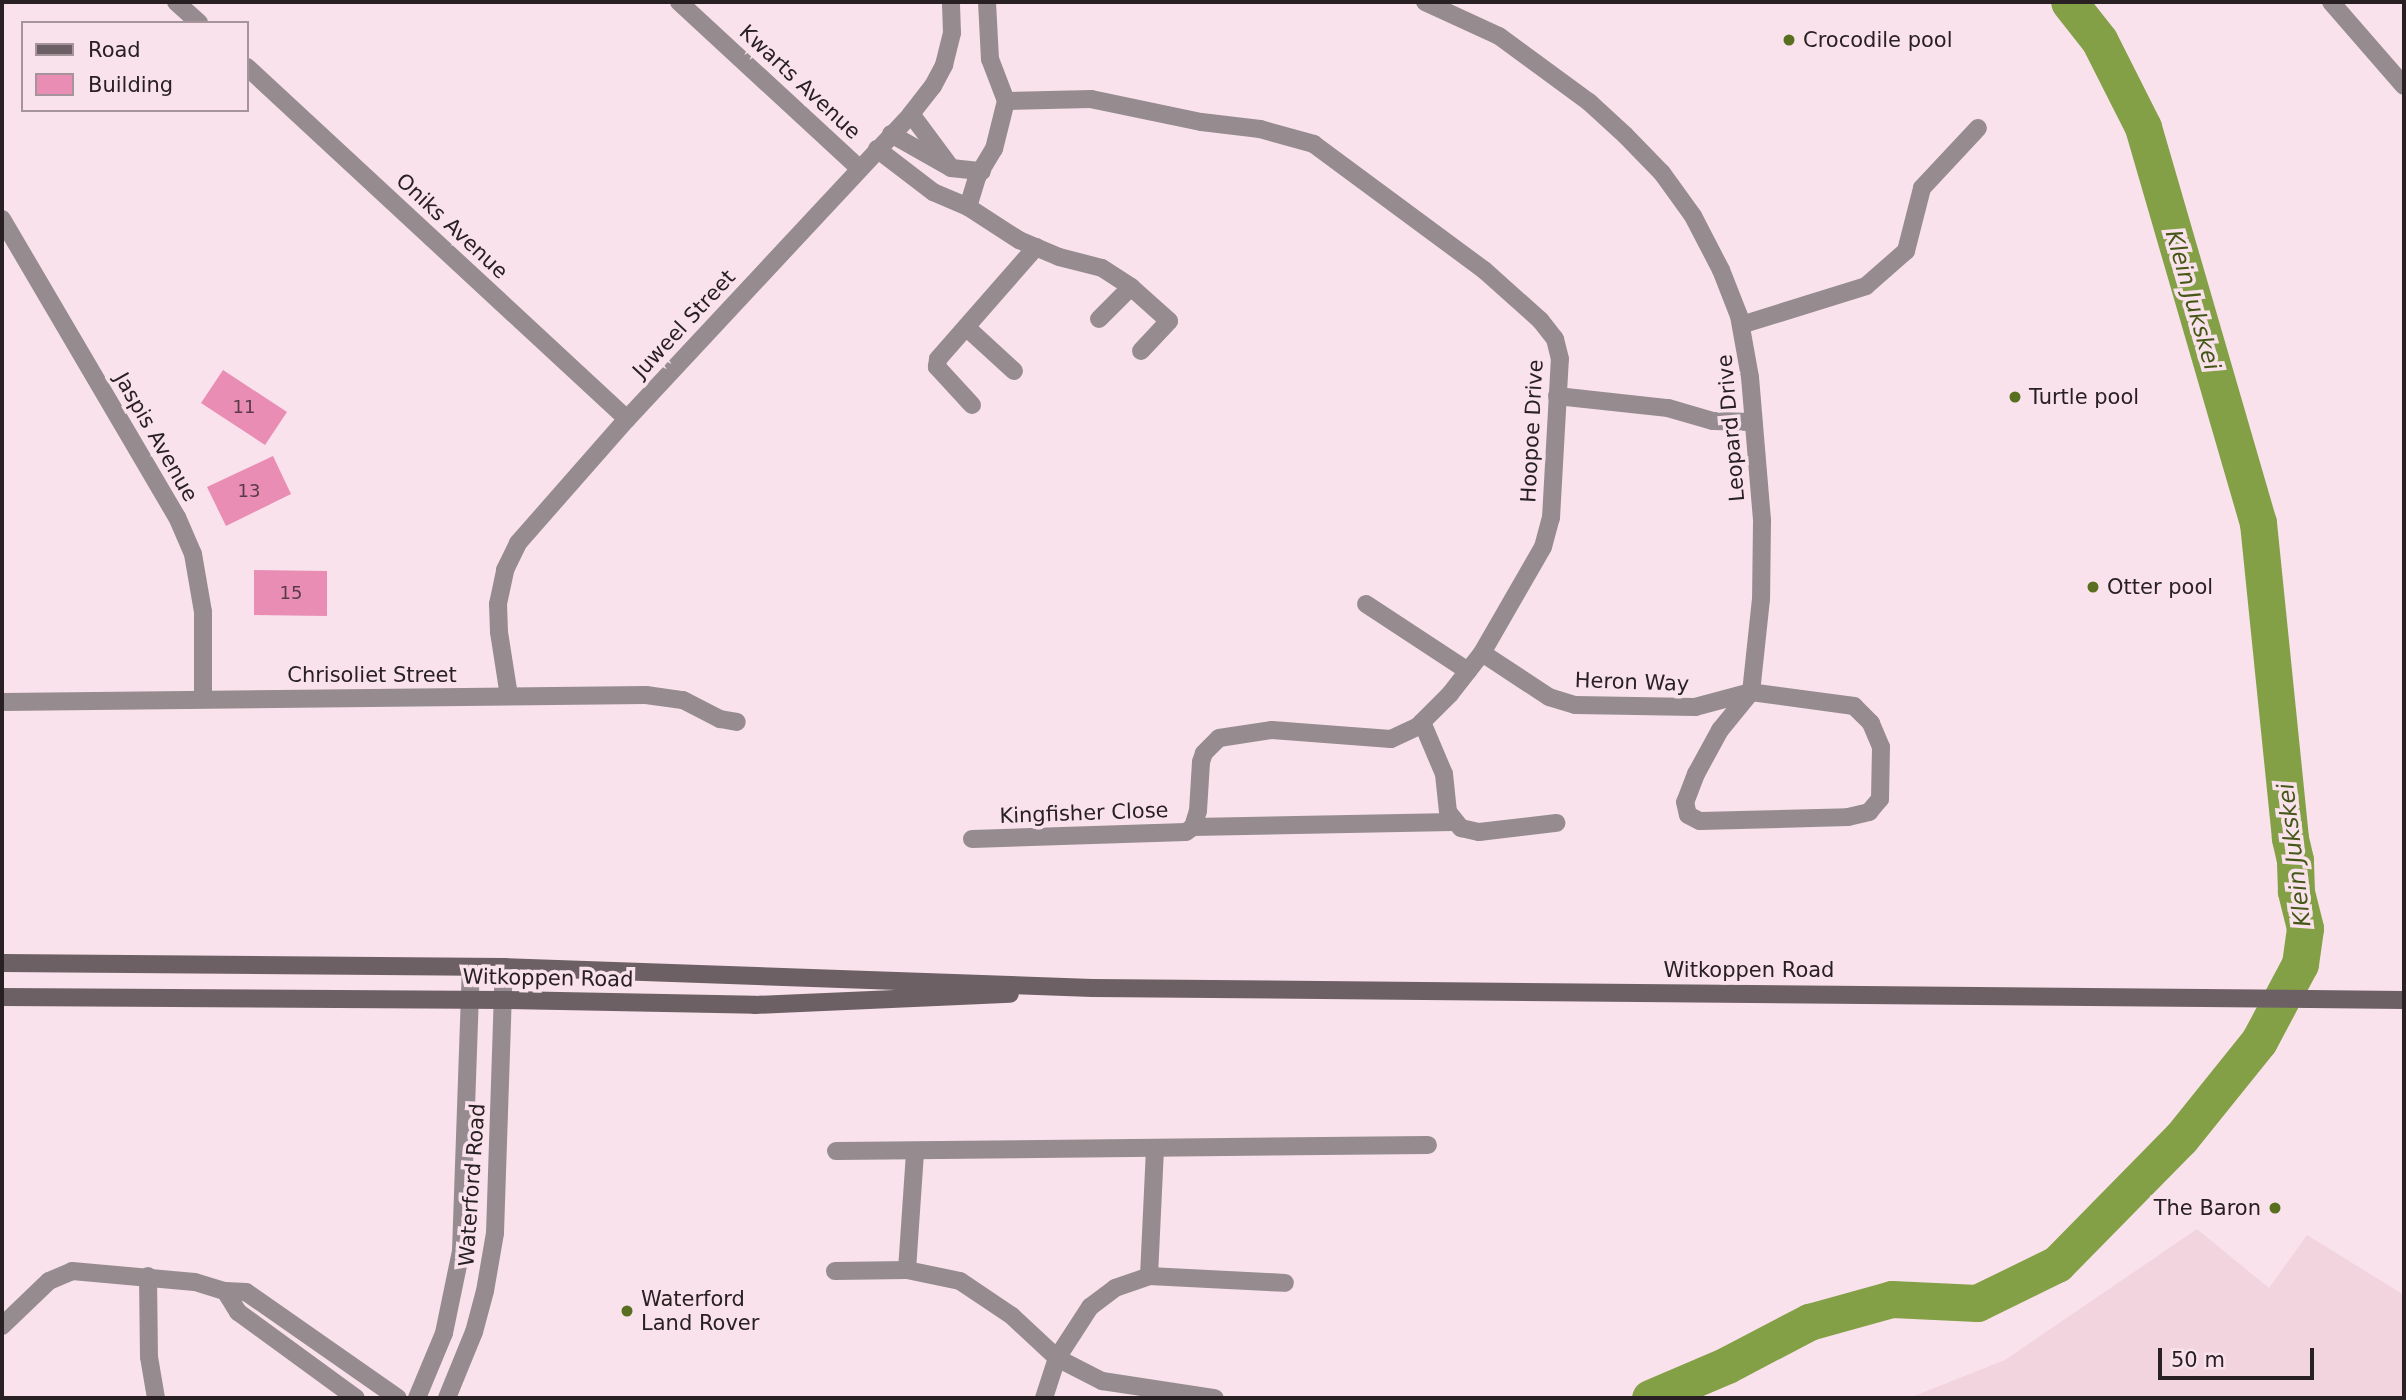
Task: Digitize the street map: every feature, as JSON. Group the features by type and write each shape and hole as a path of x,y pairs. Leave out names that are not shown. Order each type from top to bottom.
{"main road":[{"name":"Witkoppen Road","path":"2,963 504,967 1093,988 2404,1000"},
{"name":"Witkoppen Road","path":"2,997 790,1005 1093,988"}],"street":[{"path":"176,2 197,21"},
{"name":"Kwarts Avenue","path":"679,2 859,168"},
{"name":"Juweel Street","path":"509,696 499,632 498,604 512,553 627,419 911,114 933,86 944,65 952,33 951,2"},
{"path":"968,207 973,188 994,149 1006,102 990,59 987,2"},
{"name":"Leopard Drive","path":"1425,2 1499,36 1588,102 1662,173 1683,199 1708,242 1746,342 1762,543 1761,599 1751,692"},
{"path":"2331,2 2404,86"},
{"name":"Oniks Avenue","path":"248,68 627,419"},
{"name":"Hoopoe Drive","path":"1006,102 1090,99 1201,122 1260,129 1314,144 1484,270 1540,320 1558,344 1560,359 1547,534 1515,599 1468,671 1422,722 1409,733 1391,739 1272,730 1234,734 1211,744"},
{"path":"911,114 951,168"},
{"path":"1741,325 1866,286 1906,251 1922,188 1978,128"},
{"path":"891,134 951,168 982,171"},
{"path":"877,149 933,192 968,207 1036,247 1101,268 1131,287 1168,317 1167,325 1141,352"},
{"name":"Jaspis Avenue","path":"2,219 177,517 193,554 203,612 203,699"},
{"path":"972,405 937,363 1036,247"},
{"path":"1099,319 1131,287"},
{"path":"966,327 1014,371"},
{"path":"1557,396 1659,407 1713,421 1753,422"},
{"path":"1366,604 1468,671"},
{"name":"Heron Way","path":"1482,653 1549,697 1575,705 1695,707 1751,692"},
{"path":"1751,692 1839,702 1862,713 1881,747 1880,799 1869,812 1848,817 1700,821 1688,815 1685,802 1696,774 1720,730 1751,692"},
{"name":"Chrisoliet Street","path":"2,702 661,696 683,700 720,719 737,722"},
{"path":"1422,722 1444,774 1448,812 1453,822 1461,828 1479,832 1556,823"},
{"name":"Kingfisher Close","path":"972,839 1166,835 1186,832 1193,827 1198,811 1201,762 1211,744"},
{"path":"1193,827 1453,822"},
{"name":"Waterford Road","path":"447,1398 474,1332 491,1264 495,1233 504,967"},
{"name":"Waterford Road","path":"417,1398 444,1333 461,1251 471,968"},
{"path":"836,1151 1428,1145"},
{"path":"1149,1276 1155,1149"},
{"path":"907,1270 915,1152"},
{"path":"835,1271 907,1270 937,1275 973,1288 1012,1316 1057,1358 1101,1381 1215,1398"},
{"path":"2,1326 49,1281 72,1271 195,1282 225,1291 246,1292 398,1398"},
{"path":"148,1276 149,1357 156,1398"},
{"path":"1044,1398 1057,1358 1090,1307 1115,1289 1149,1276 1285,1283"},
{"path":"225,1291 237,1312 356,1398"}],"shaded area":[{"path":"2197,1229 2269,1288 2307,1235 2404,1295 2404,1398 1909,1398 2005,1360"}],"building":[{"path":"223,370 287,412 265,445 201,403"},
{"path":"273,456 291,494 226,526 207,487"},
{"path":"254,570 327,571 327,616 254,615"}],"waterway":[{"name":"Klein Jukskei","path":"1650,1398 1727,1365 1809,1322 1892,1299 1977,1303 2057,1264 2181,1138 2259,1041 2300,964 2305,928 2296,891 2295,860 2290,838 2258,523 2143,127 2099,40 2069,2"}],"place":[{"name":"Crocodile pool","path":"1789,40"},
{"name":"Turtle pool","path":"2015,397"},
{"name":"Otter pool","path":"2093,587"},
{"name":"The Baron","path":"2275,1208"},
{"name":"Waterford Land Rover","path":"627,1311"}]}
